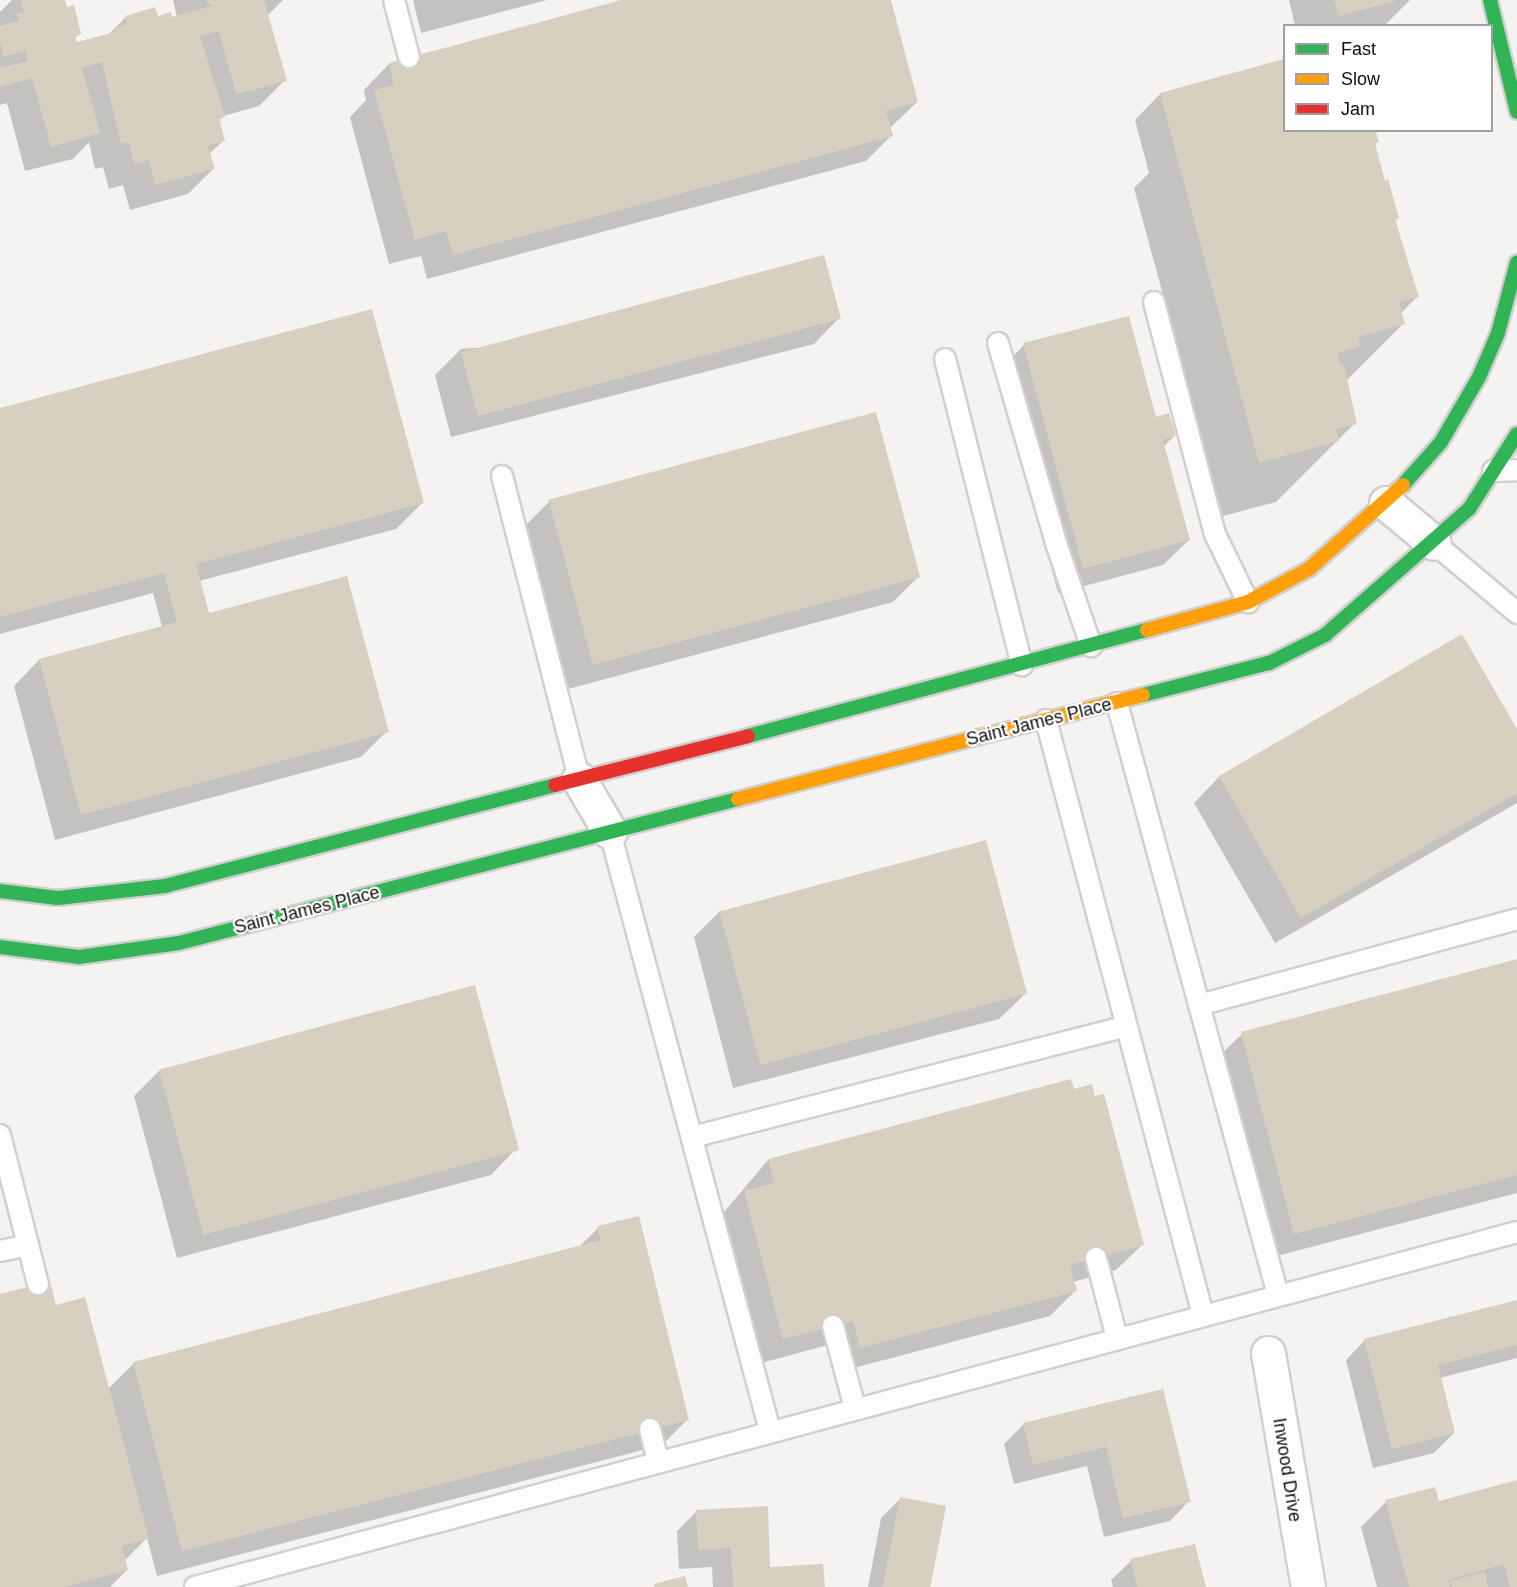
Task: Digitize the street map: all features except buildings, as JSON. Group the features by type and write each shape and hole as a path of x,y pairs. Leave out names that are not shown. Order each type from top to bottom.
{"street":[{"path":"1490,0 1494,28 1517,112"},
{"path":"0,891 58,898 165,886 1022,665 1248,602 1309,568 1386,503 1441,442 1479,376 1498,333 1517,262"},
{"name":"Saint James Place","path":"0,947 79,957 179,943 1269,663 1324,635 1371,600 1434,543 1469,509 1517,434"},
{"path":"1386,503 1434,543"},
{"path":"579,779 610,832"},
{"name":"Inwood Drive","path":"1268,1353 1308,1587"}],"lane":[{"path":"394,0 409,57"},
{"path":"1154,302 1208,512 1248,602"},
{"path":"998,344 1057,546 1091,646"},
{"path":"945,359 1022,665"},
{"path":"1493,471 1517,470"},
{"path":"502,477 579,779"},
{"path":"1434,543 1517,613"},
{"path":"1117,703 1278,1295"},
{"path":"1046,720 1203,1315"},
{"path":"610,832 770,1431"},
{"path":"1199,1005 1517,919"},
{"path":"692,1137 1126,1026"},
{"path":"0,1135 38,1284"},
{"path":"195,1587 1517,1232"},
{"path":"0,1251 28,1245"},
{"path":"1096,1258 1117,1338"},
{"path":"833,1326 855,1408"},
{"path":"650,1429 658,1461"}],"traffic: fast":[{"path":"1490,0 1517,112"},
{"path":"1403,485 1441,442 1479,377 1498,333 1517,262"},
{"path":"1143,695 1269,663 1325,635 1469,509 1517,434"},
{"path":"748,736 1147,630"},
{"path":"0,891 58,898 165,886 555,785"},
{"path":"0,947 79,957 179,943 738,799"}],"traffic: slow":[{"path":"1147,630 1248,602 1309,569 1403,485"},
{"path":"738,799 1143,695"}],"traffic: jam":[{"path":"555,785 748,736"}]}
